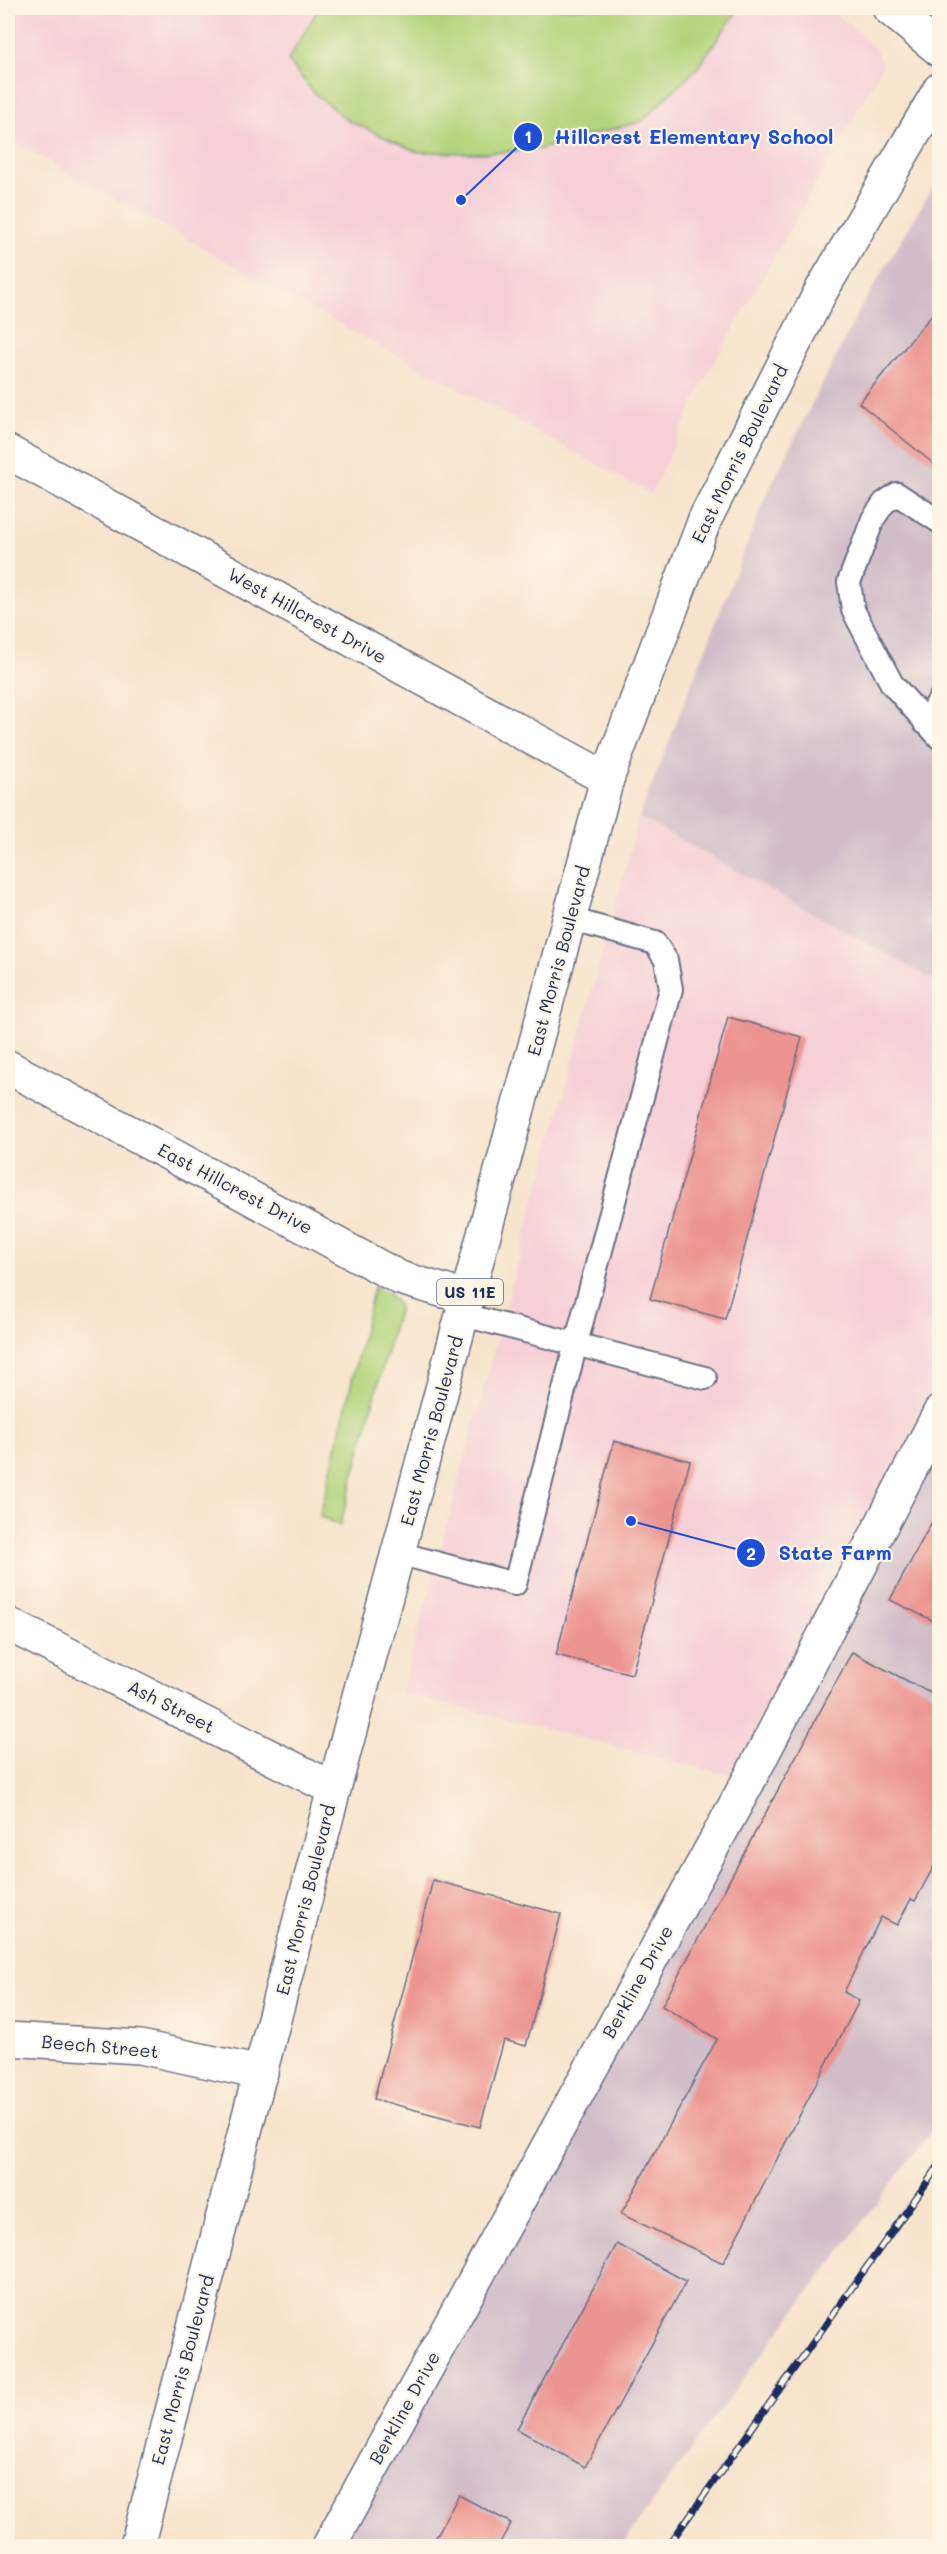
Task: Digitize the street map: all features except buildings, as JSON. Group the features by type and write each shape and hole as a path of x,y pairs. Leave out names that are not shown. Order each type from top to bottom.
{"street":[{"path":"889,8 939,50"},
{"name":"East Morris Boulevard","path":"137,2547 334,1789 607,779 705,519 820,293 939,89"},
{"name":"West Hillcrest Drive","path":"8,452 607,779"},
{"name":"East Hillcrest Drive","path":"8,1067 400,1278 466,1307"},
{"name":"Berkline Drive","path":"329,2547 749,1780 939,1412"},
{"name":"Ash Street","path":"8,1624 334,1789"},
{"name":"Beech Street","path":"8,2039 140,2047 261,2073"}],"lane":[{"path":"932,730 892,684 853,610 849,582 873,519 884,503 897,494 939,522"},
{"path":"932,730 939,699"},
{"path":"398,1553 515,1584 576,1343 671,989 666,960 654,943 570,919"},
{"path":"466,1307 576,1343 705,1378"}],"shaded area":[{"path":"8,8 828,8 872,44 883,65 706,377 651,494 288,296 8,139"},
{"path":"939,177 939,983 639,817 767,493 858,313"},
{"path":"639,817 939,983 939,1412 749,1780 401,1693"},
{"path":"939,1412 939,2121 707,2427 621,2546 329,2546"}],"green space":[{"path":"319,8 739,8 698,67 642,121 536,150 482,153 417,152 347,120 314,93 288,60"},
{"path":"374,1287 390,1295 399,1307 340,1526 320,1516"}],"railway":[{"path":"668,2546 940,2164"}],"place":[{"name":"Hillcrest Elementary School","path":"461,200"},
{"name":"State Farm","path":"631,1521"}]}
